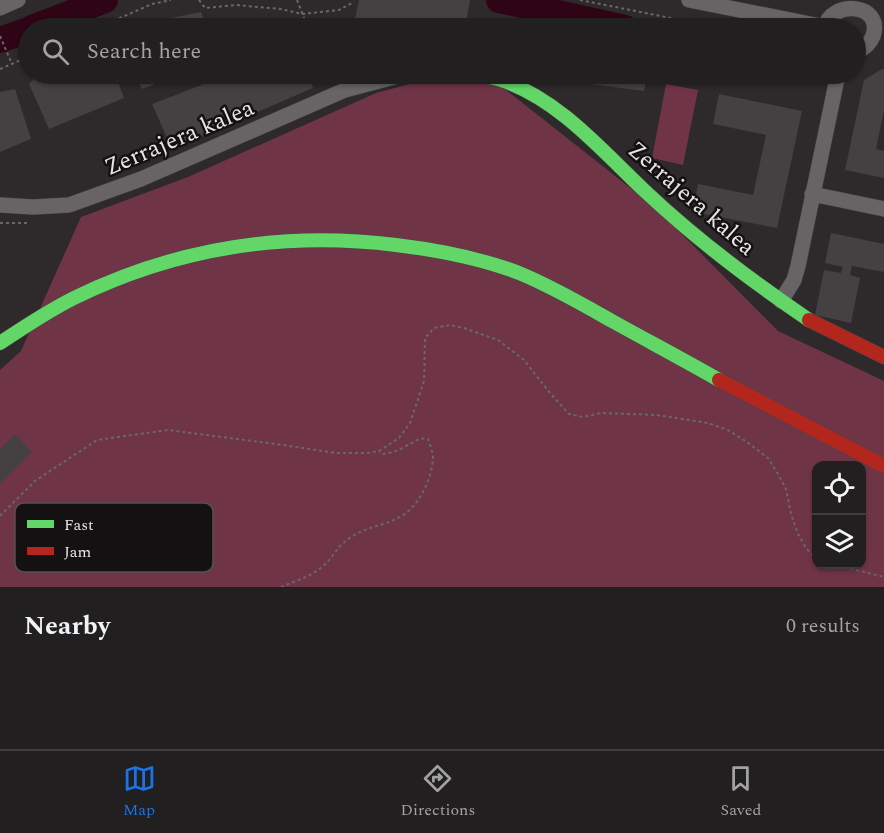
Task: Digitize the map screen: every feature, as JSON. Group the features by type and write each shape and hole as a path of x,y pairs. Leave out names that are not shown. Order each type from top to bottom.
{"main road":[{"name":"Zerrajera kalea","path":"511,84 541,98 600,147 647,193 711,248 781,301 812,322 884,357"},
{"path":"0,343 40,316 91,289 143,268 195,253 249,243 316,238 385,243 450,253 514,271 585,305 666,351 884,466"}],"street":[{"path":"0,8 18,0"},
{"path":"689,0 776,18"},
{"path":"827,18 841,2 864,7 870,13 879,35 866,46"},
{"name":"Zerrajera kalea","path":"0,205 69,206 141,179 345,90 376,84"},
{"path":"781,301 794,280 798,266 836,84"},
{"path":"812,194 884,209"}],"path":[{"path":"120,18 152,4 171,0"},
{"path":"199,0 205,8 236,5 281,9 302,14 339,10 354,1"},
{"path":"297,0 304,18"},
{"path":"349,0 354,1"},
{"path":"580,0 671,18"},
{"path":"0,36 12,64"},
{"path":"0,69 18,61"},
{"path":"0,223 33,222"},
{"path":"0,516 35,481 97,440 168,430 336,453 379,451 399,438 410,423 424,381 425,338 434,328 450,325 498,340 524,360 569,414 583,417 601,413 657,414 708,423 728,430 747,442 768,458 778,474 786,489 798,534 812,554"},
{"path":"280,587 306,577 323,567 345,541 360,532 408,513 420,498 430,474 433,458 428,439 421,437 402,449 390,453 383,454 379,451"},
{"path":"851,569 884,578"}],"shaded area":[{"path":"409,84 501,86 657,209 778,331 884,381 884,587 0,587 0,370 21,351 81,217 188,177 376,93"},
{"path":"666,84 698,90 683,165 652,158"}],"building":[{"path":"359,0 470,0 467,18 355,18"},
{"path":"201,12 203,18 171,18"},
{"path":"884,69 884,110 876,149 884,151 884,178 845,170 866,79"},
{"path":"29,84 119,84 124,98 49,129"},
{"path":"140,84 155,84 142,89"},
{"path":"204,84 312,84 313,88 172,149 152,104"},
{"path":"590,84 645,84 644,91"},
{"path":"15,89 31,139 0,152 0,92"},
{"path":"719,94 802,111 777,228 693,212 698,184 753,195 766,135 713,124"},
{"path":"831,233 884,244 884,272 852,266 850,275 860,278 851,323 815,315 824,270 841,273 843,267 825,263"},
{"path":"15,434 32,452 0,484 0,449"}],"waterway":[{"path":"58,18 105,0"},
{"path":"499,0 580,18"},
{"path":"0,40 18,34"}],"traffic: fast":[{"path":"510,84 525,90 563,115 705,244 809,320"},
{"path":"0,343 74,298 151,267 231,247 271,242 354,241 443,252 519,273 566,296 719,380"}],"traffic: jam":[{"path":"809,320 884,357"},
{"path":"719,380 884,466"}]}
